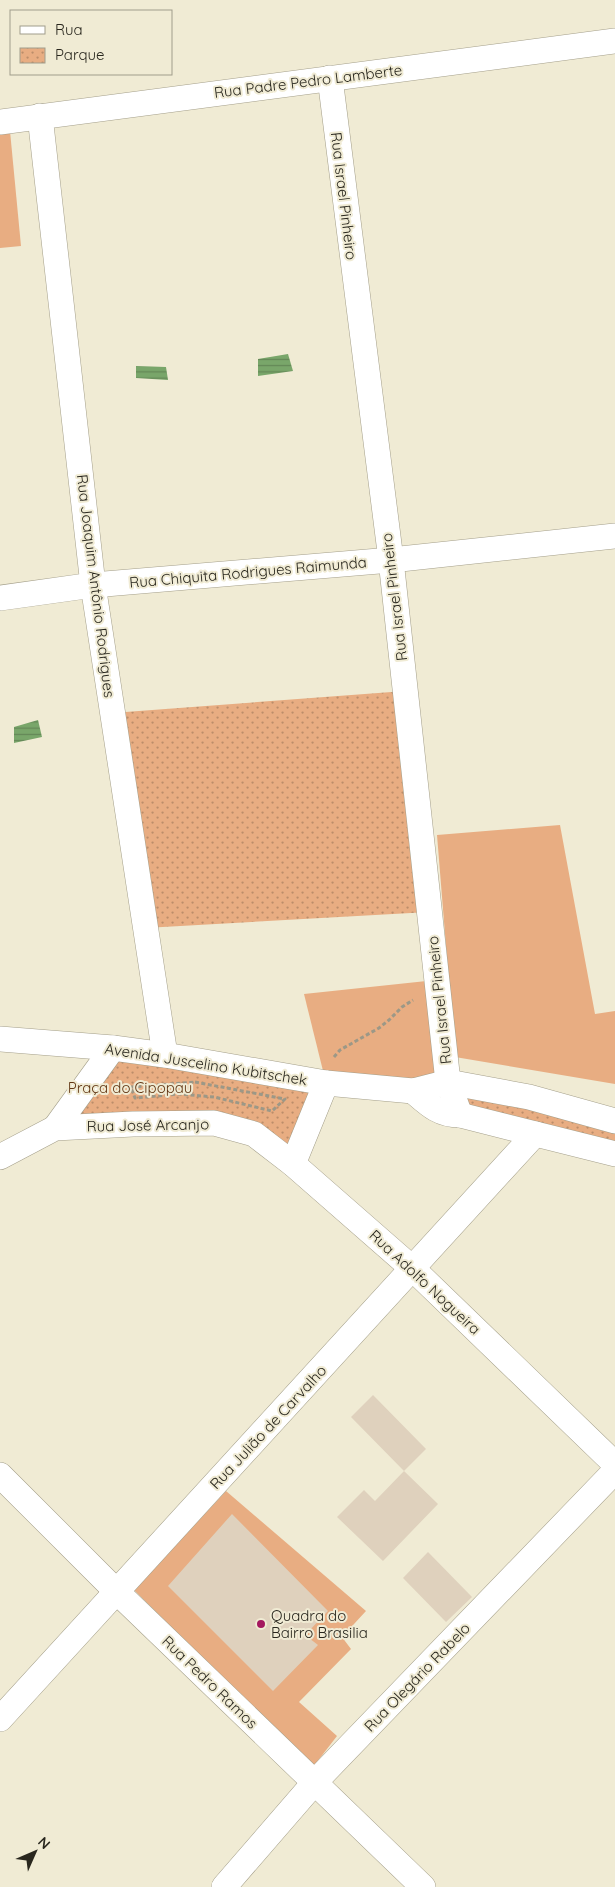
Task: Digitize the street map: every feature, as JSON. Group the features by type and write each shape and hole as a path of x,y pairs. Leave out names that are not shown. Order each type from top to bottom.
{"street":[{"name":"Rua Padre Pedro Lamberte","path":"0,122 615,41"},
{"name":"Rua Israel Pinheiro","path":"330,78 391,560 448,1082 460,1115"},
{"name":"Rua Joaquim Antônio Rodrigues","path":"40,116 93,585 164,1055"},
{"name":"Rua Chiquita Rodrigues Raimunda","path":"0,598 93,585 391,560 615,536"},
{"name":"Avenida Juscelino Kubitschek","path":"0,1038 113,1048 164,1055 326,1083 412,1091 448,1082 529,1097 615,1121"},
{"path":"55,1128 113,1048"},
{"path":"293,1164 326,1083"},
{"path":"412,1091 446,1115 460,1115 615,1154"},
{"name":"Rua José Arcanjo","path":"0,1157 55,1128 133,1124 214,1123 254,1134 293,1164"},
{"name":"Rua Julião de Carvalho","path":"0,1719 414,1269 535,1134"},
{"name":"Rua Adolfo Nogueira","path":"293,1164 414,1269 615,1464"},
{"name":"Rua Olegário Rabelo","path":"224,1887 314,1783 615,1471"},
{"name":"Rua Pedro Ramos","path":"0,1475 116,1591 423,1887"}],"path":[{"path":"332,1060 340,1050 359,1041 389,1020 402,1006 415,998 436,980"},
{"path":"195,1082 284,1099 272,1111 214,1097 170,1094 135,1098 131,1087 195,1082"},
{"path":"166,1084 170,1094"}],"green space":[{"path":"10,131 21,246 0,248 0,133"},
{"path":"405,691 429,912 145,928 112,713"},
{"path":"560,825 595,1014 615,1011 615,1084 455,1057 437,835"},
{"path":"436,980 448,1082 326,1083 304,994"},
{"name":"Praça do Cipopau","path":"113,1048 326,1083 293,1164 247,1133 55,1128"},
{"path":"455,1087 615,1128 615,1150 463,1111"},
{"name":"Quadra do Bairro Brasilia","path":"226,1491 366,1611 342,1637 351,1649 299,1702 337,1736 313,1767 134,1590"}],"shaded area":[{"path":"288,354 293,371 258,376 258,359"},
{"path":"136,366 166,367 168,380 136,378"},
{"path":"38,720 42,737 14,743 14,727"}],"building":[{"path":"373,1395 426,1449 404,1471 351,1417"},
{"path":"404,1471 438,1504 383,1561 337,1517 364,1490 375,1501"},
{"path":"232,1514 328,1611 305,1635 318,1645 273,1691 168,1586"},
{"path":"428,1552 472,1597 446,1622 403,1578"}],"place":[{"name":"Quadra do Bairro Brasilia","path":"261,1624"}]}
